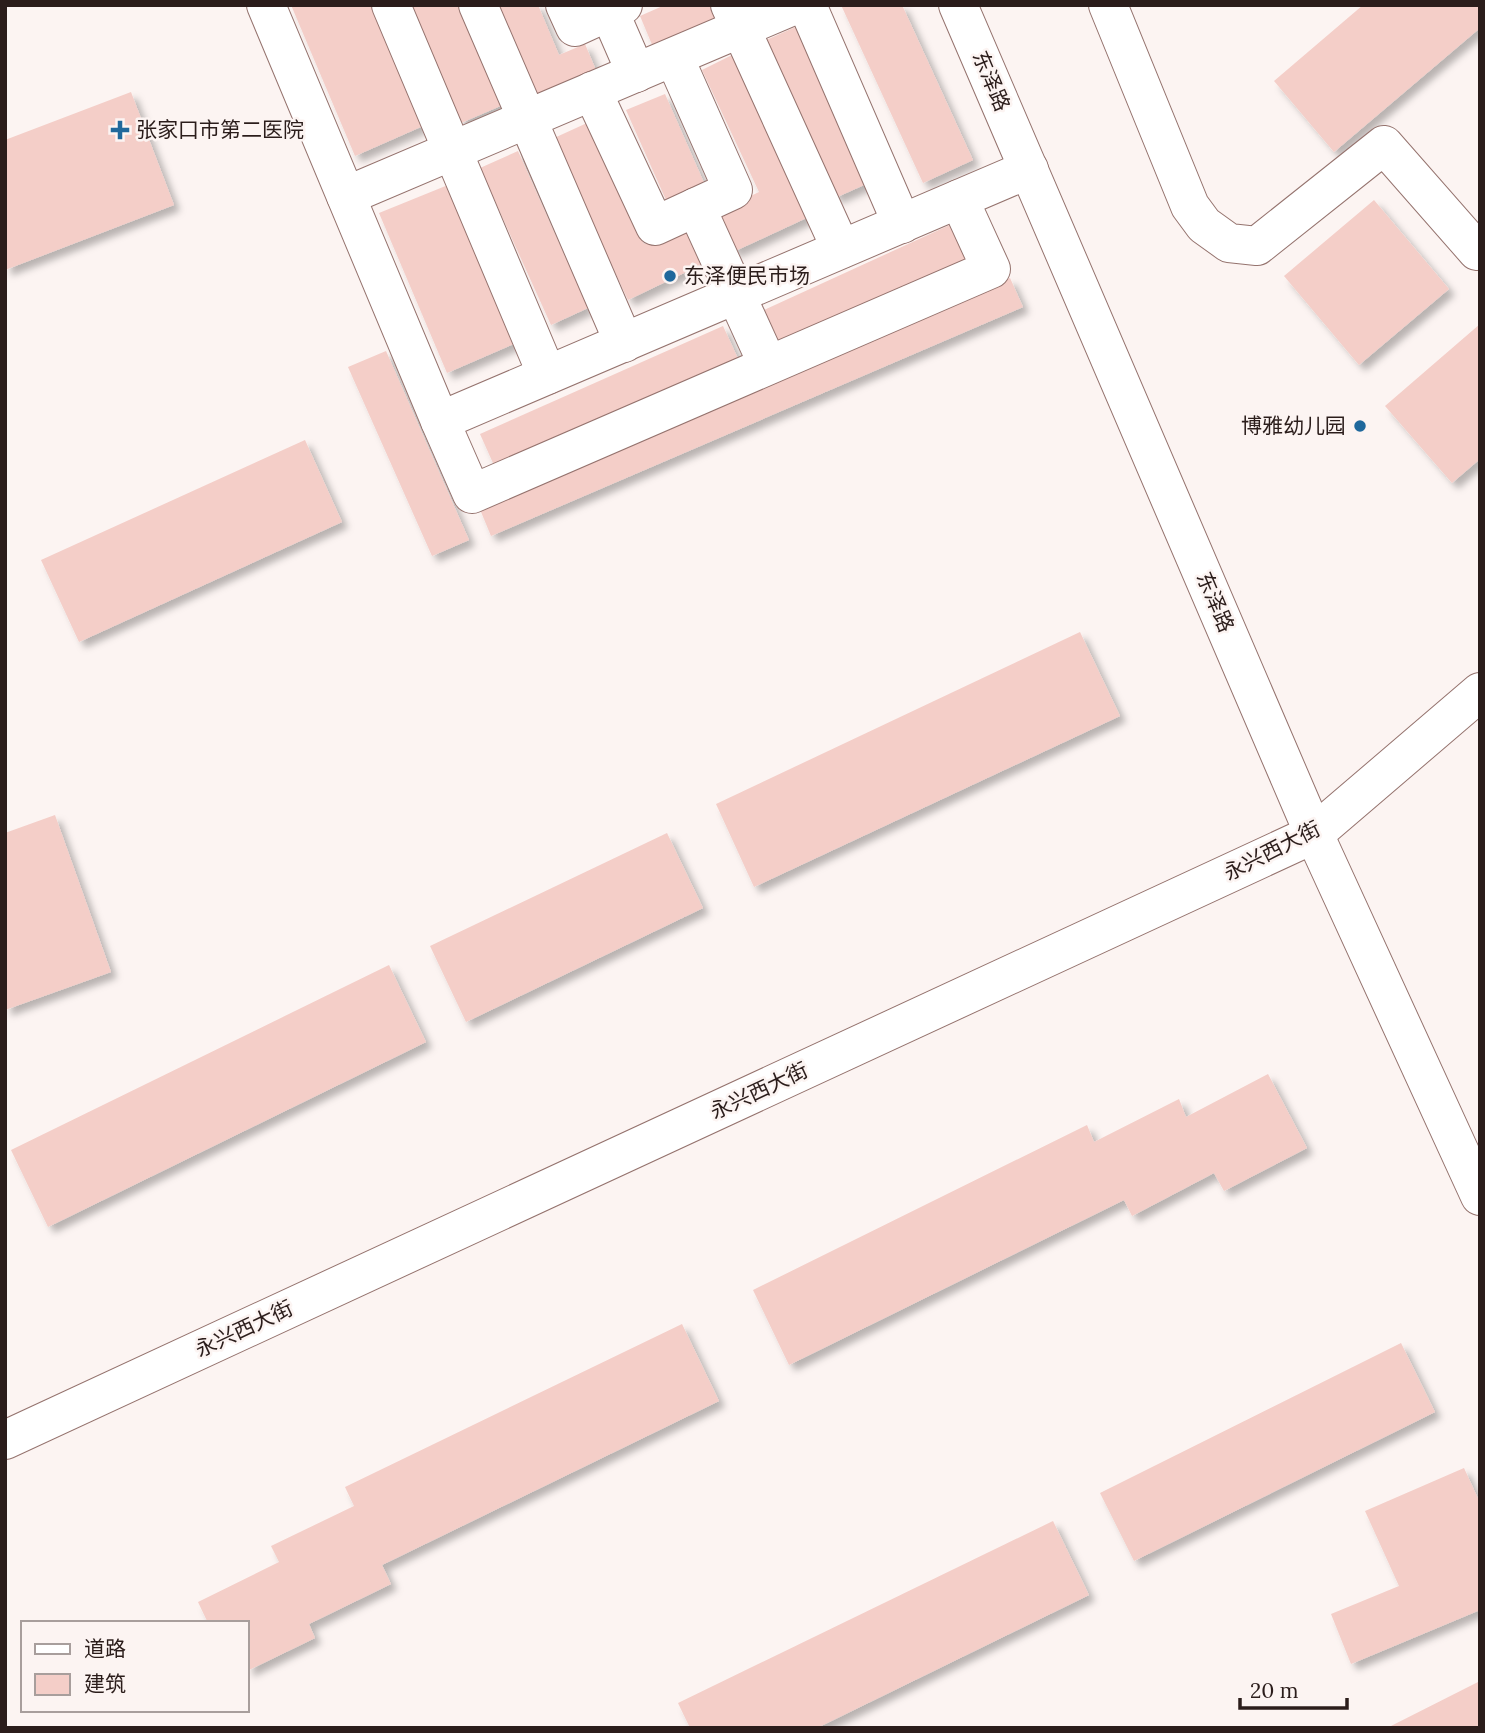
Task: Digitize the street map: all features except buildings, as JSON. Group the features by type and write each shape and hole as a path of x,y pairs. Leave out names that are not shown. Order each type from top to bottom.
{"main road":[{"path":"266,5 472,494 990,269 960,199"},
{"path":"391,5 547,375"},
{"path":"478,5 624,343"},
{"path":"565,5 575,27 616,8 636,73"},
{"path":"346,195 674,57 735,17 794,5"},
{"path":"807,5 902,224"},
{"name":"东泽路","path":"958,5 1314,834 1480,1196"},
{"path":"1108,5 1190,206 1205,225 1229,243 1257,246 1384,145 1477,251 1480,249"},
{"path":"735,17 841,249"},
{"path":"592,91 655,226 733,190 674,57"},
{"path":"440,421 1029,169"},
{"path":"696,207 768,366"},
{"name":"永兴西大街","path":"5,1440 1314,834 1480,692"}],"place":[{"name":"张家口市第二医院","path":"120,130"},
{"name":"东泽便民市场","path":"670,276"},
{"name":"博雅幼儿园","path":"1360,426"}]}
